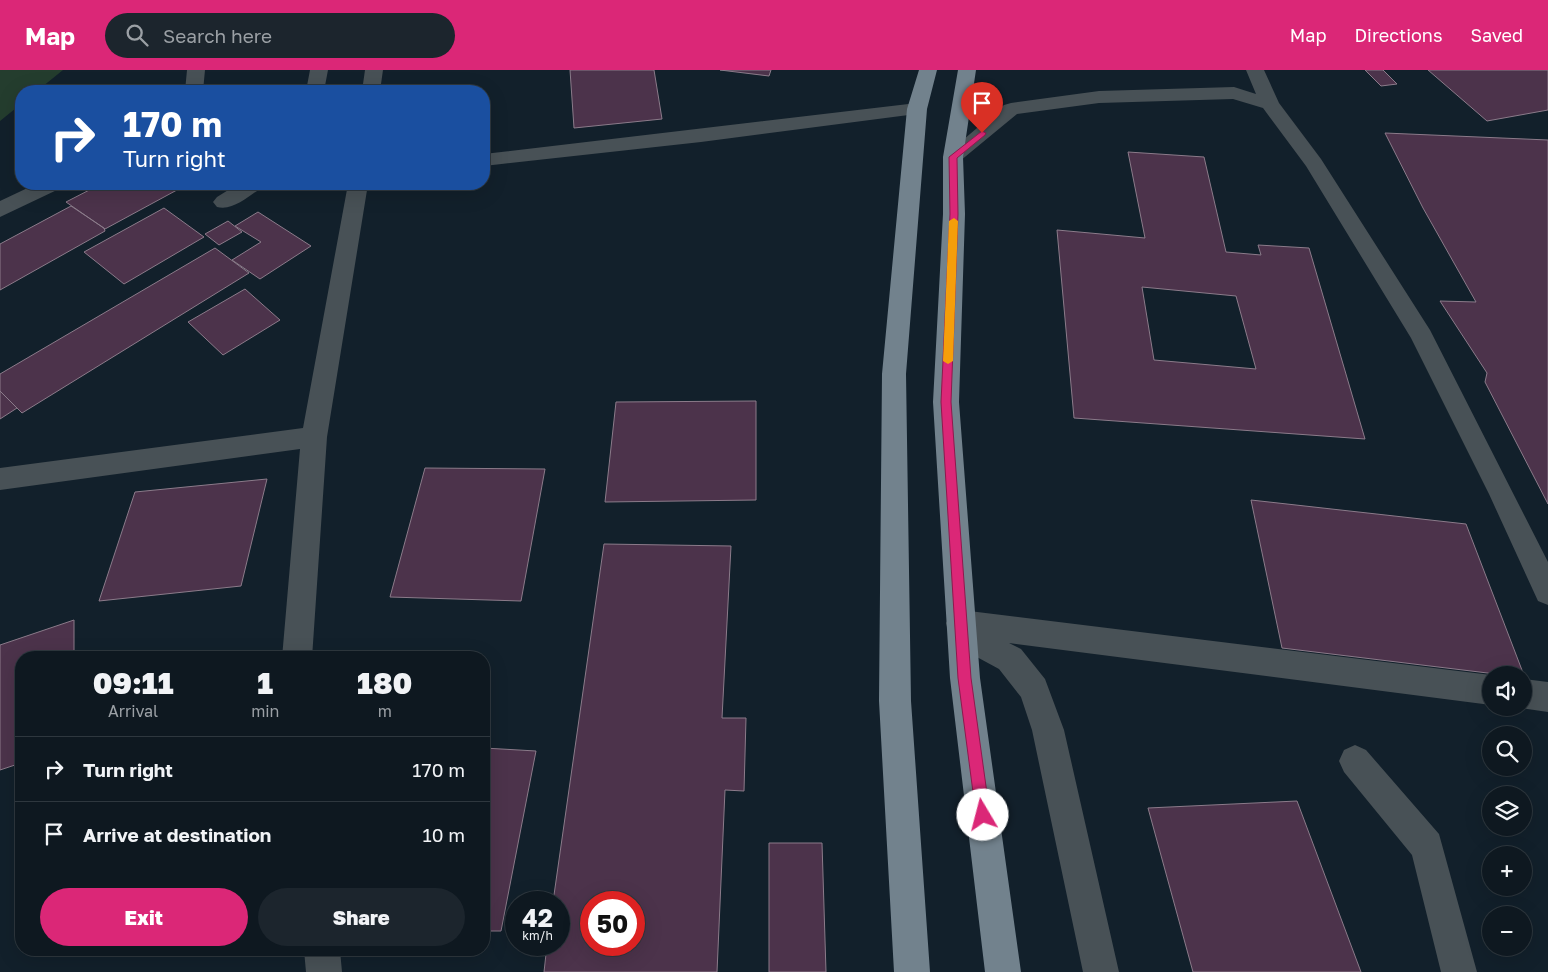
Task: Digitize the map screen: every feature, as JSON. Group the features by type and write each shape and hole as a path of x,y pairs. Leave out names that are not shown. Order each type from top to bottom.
{"main road":[{"path":"912,972 894,701 894,374 917,109 928,70"},
{"path":"967,70 953,157 954,214 946,402 965,678 1004,972"}],"street":[{"path":"195,85 196,70"},
{"path":"316,85 319,70"},
{"path":"372,85 374,70"},
{"path":"1255,70 1270,104 1314,164 1374,256 1422,336 1502,494 1548,592"},
{"path":"953,157 1011,110 1099,97 1234,93 1270,104"},
{"path":"490,159 701,136 917,109"},
{"path":"0,210 40,190"},
{"path":"224,202 243,190"},
{"path":"298,651 314,437 357,190"},
{"path":"0,479 314,437"},
{"path":"961,628 1482,689"},
{"path":"961,628 1010,659 1034,689 1048,730 1101,972"},
{"path":"1532,695 1548,697"},
{"path":"1355,761 1428,846 1459,972"},
{"path":"323,956 324,972"}],"green space":[{"path":"0,70 63,70 44,85 15,85 15,109 0,121"}],"building":[{"path":"570,70 654,70 662,119 574,128"},
{"path":"720,70 771,70 769,76"},
{"path":"1365,70 1383,70 1397,84 1381,86"},
{"path":"1428,70 1548,70 1548,110 1487,121"},
{"path":"1385,133 1548,140 1548,504 1485,382 1487,373 1440,301 1476,302 1423,208"},
{"path":"1128,152 1204,157 1226,252 1261,255 1258,245 1309,248 1365,439 1074,418 1057,230 1145,238","holes":["1142,287 1236,296 1256,369 1154,360"]},
{"path":"89,190 177,190 105,229 66,202"},
{"path":"71,206 104,228 105,231 0,290 0,244"},
{"path":"164,208 204,237 124,284 84,252"},
{"path":"258,212 311,246 260,279 232,260 261,242 235,226"},
{"path":"228,221 242,232 219,245 205,234"},
{"path":"215,248 249,273 22,413 0,391 0,374"},
{"path":"245,289 280,320 223,355 188,322"},
{"path":"0,391 17,408 0,419"},
{"path":"756,401 756,500 605,502 616,402"},
{"path":"425,468 545,469 521,601 390,597"},
{"path":"267,479 241,586 99,601 135,492"},
{"path":"1251,500 1466,524 1521,666 1482,666 1482,672 1282,648"},
{"path":"604,544 731,546 722,718 746,718 744,791 725,790 717,972 544,972 546,956 570,956 570,891 555,891"},
{"path":"74,620 74,651 15,651 15,765 0,770 0,645"},
{"path":"490,748 536,751 509,891 505,891 505,910 501,931 490,931"},
{"path":"1297,801 1361,972 1193,972 1148,808"},
{"path":"769,843 822,843 826,972 769,972"}],"slow traffic":[{"path":"948,361 954,221"}],"route":[{"path":"982,133 953,157 954,214 946,402 965,678 983,815"}]}
